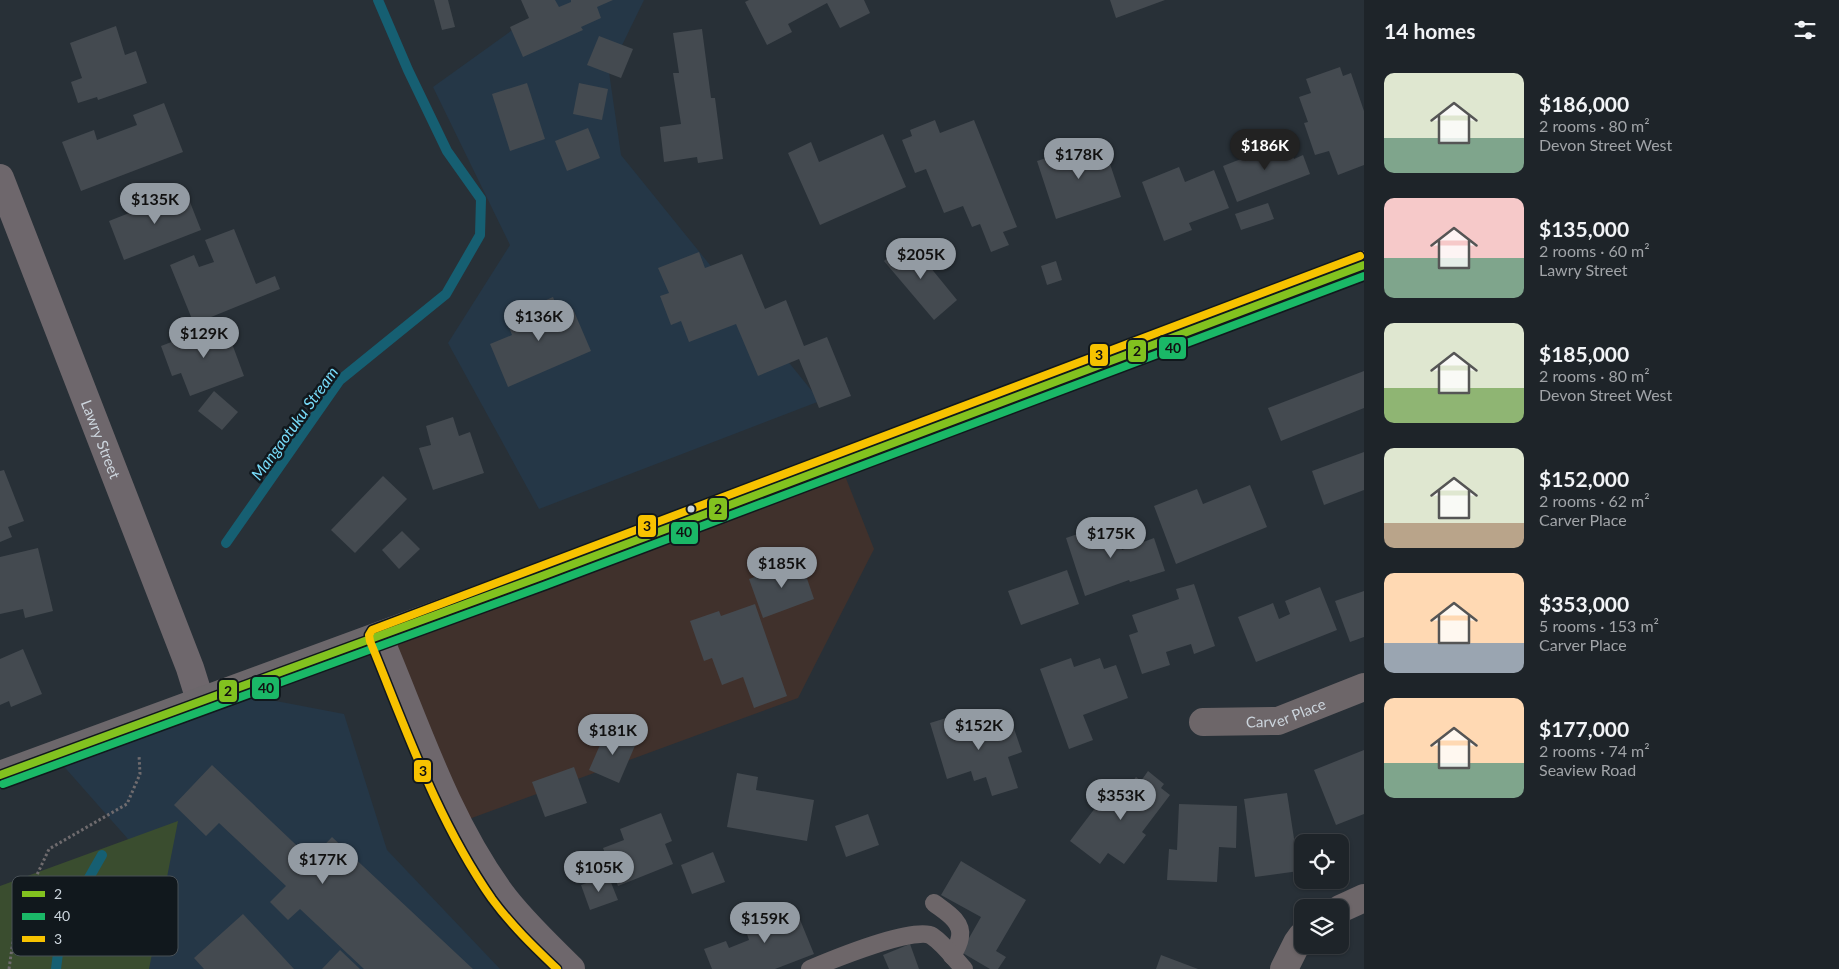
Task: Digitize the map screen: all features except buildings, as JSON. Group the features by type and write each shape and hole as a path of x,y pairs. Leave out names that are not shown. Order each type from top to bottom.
{"main road":[{"path":"0,775 200,700 379,637 1364,265"}],"street":[{"name":"Lawry Street","path":"0,178 186,659 200,700"},
{"path":"379,637 451,810 479,861 502,895 571,969"},
{"name":"Carver Place","path":"1203,722 1278,721 1364,687"},
{"path":"1349,905 1364,898"},
{"path":"1284,969 1294,949"}],"lane":[{"path":"934,903 955,920 960,928 960,937 952,956"},
{"path":"810,969 847,954 918,933 931,935 964,969"}],"path":[{"path":"36,876 49,849 128,804 140,774 140,760 134,726"},
{"path":"9,969 12,948"}],"shaded area":[{"path":"554,0 644,0 609,72 621,155 820,401 539,509 448,343 510,245 433,87"},
{"path":"845,476 874,549 798,698 458,823 391,661 398,642"},
{"path":"255,697 344,714 387,850 500,969 93,969 97,956 178,956 178,876 125,876 135,847 60,762"}],"green space":[{"path":"178,821 167,876 27,876"},
{"path":"12,882 12,956 152,956 149,969 0,969 0,886"}],"waterway":[{"name":"Mangaotuku Stream","path":"226,543 340,380 446,294 480,235 481,199 447,151 408,70 378,0"},
{"name":"Mangaotuku Stream","path":"90,876 102,855"},
{"name":"Mangaotuku Stream","path":"56,969 58,956"}],"transit line":[{"name":"3","path":"557,969 523,936 499,909 472,869 455,838 424,773 370,641 369,635 372,630 1360,256"},
{"name":"2","path":"0,775 542,576 1364,265"},
{"name":"40","path":"3,784 546,585 1364,276"}]}
